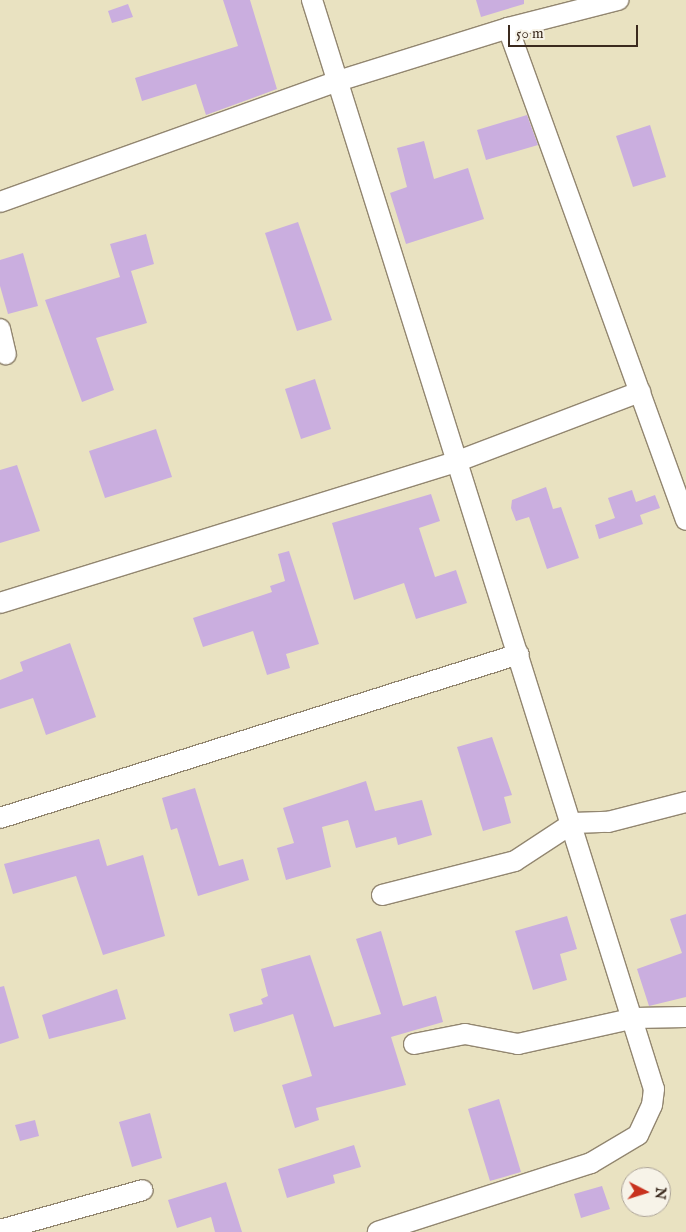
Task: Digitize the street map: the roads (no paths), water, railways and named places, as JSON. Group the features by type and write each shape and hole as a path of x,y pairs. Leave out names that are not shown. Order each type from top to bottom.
{"street":[{"path":"312,0 635,1018 654,1089 652,1105 638,1135 591,1163 378,1232"},
{"path":"0,202 338,81 508,28 618,0"},
{"path":"508,28 686,520"},
{"path":"0,329 6,354"},
{"path":"0,603 458,461 640,392"},
{"path":"0,818 519,654"},
{"path":"382,895 515,862 573,823 608,822 686,802"},
{"path":"414,1044 465,1034 518,1044 635,1018 686,1017"},
{"path":"0,1230 143,1190"}]}
